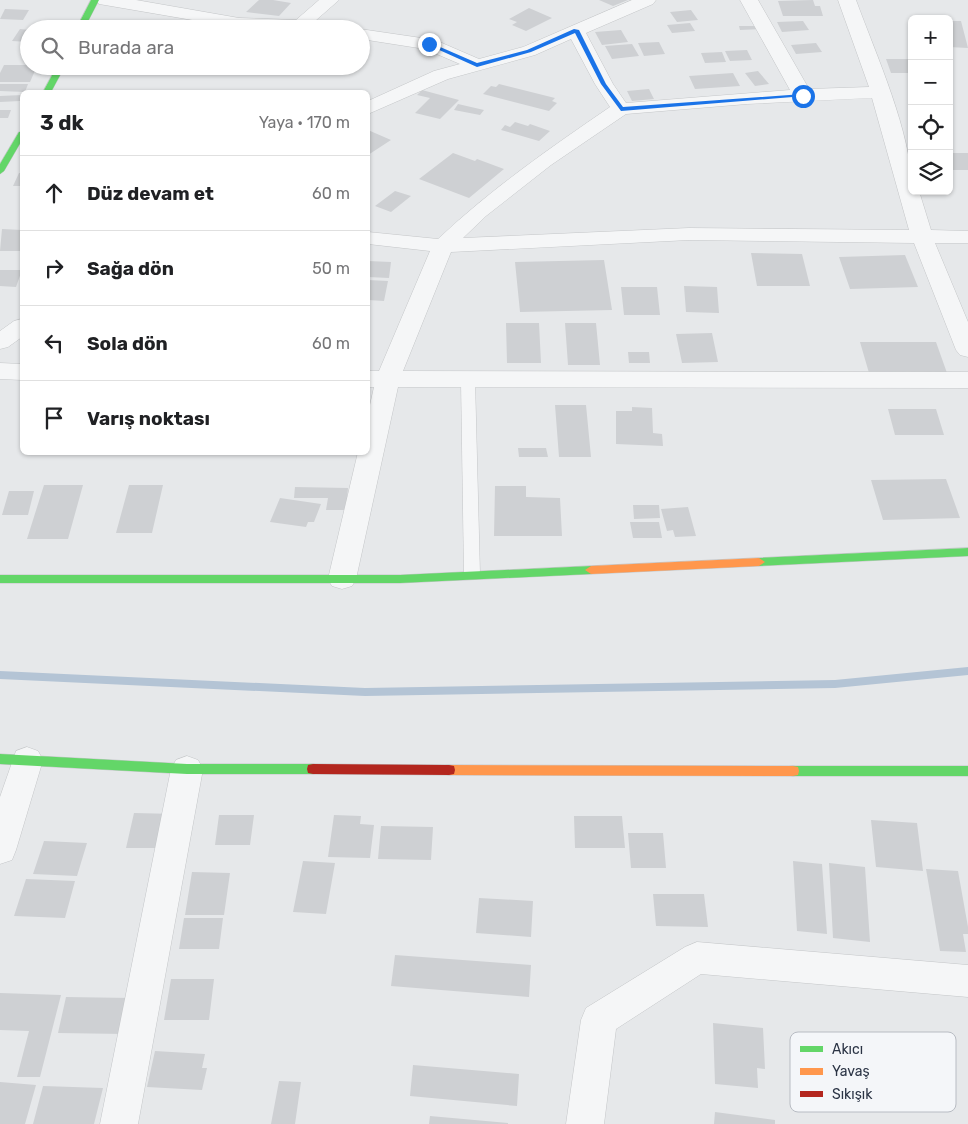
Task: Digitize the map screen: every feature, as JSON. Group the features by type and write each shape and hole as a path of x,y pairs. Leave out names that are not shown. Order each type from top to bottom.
{"street":[{"path":"85,20 95,0"},
{"path":"105,0 222,20"},
{"path":"306,20 330,0"},
{"path":"370,107 441,75 529,51 647,0"},
{"path":"748,0 803,96"},
{"path":"847,0 880,92 922,237 968,350"},
{"path":"576,30 604,84 621,109"},
{"path":"370,35 429,44 477,65"},
{"path":"48,90 56,75"},
{"path":"370,423 378,379 442,246 479,212 544,161 621,109 880,92"},
{"path":"0,171 20,137"},
{"path":"370,238 442,246 689,234 968,237"},
{"path":"0,342 20,327"},
{"path":"0,371 20,372"},
{"path":"378,379 968,380"},
{"path":"342,579 364,455"},
{"path":"0,579 342,579 472,575 968,552"},
{"path":"0,850 14,760 187,769 968,771"},
{"path":"119,1124 187,769"},
{"path":"585,1124 599,1020 697,958 968,981"}],"lane":[{"path":"468,380 472,575"}],"building":[{"path":"259,0 291,3 279,16 246,12"},
{"path":"599,0 628,0 613,6"},
{"path":"813,0 815,6 820,6 823,16 783,16 778,1"},
{"path":"529,8 552,18 526,31 512,25 517,22 509,19"},
{"path":"5,9 29,10 23,20 0,19"},
{"path":"691,10 698,20 677,22 670,12"},
{"path":"803,21 809,30 782,32 777,22"},
{"path":"953,21 961,21 968,48 953,47"},
{"path":"690,23 695,31 672,33 667,25"},
{"path":"739,26 760,26 762,29 740,30"},
{"path":"20,29 20,41 12,41"},
{"path":"621,30 628,42 602,45 595,32"},
{"path":"659,42 665,54 644,56 638,43"},
{"path":"816,43 822,52 796,54 791,45"},
{"path":"632,44 639,56 612,59 605,46"},
{"path":"747,50 752,60 730,61 725,51"},
{"path":"722,52 726,62 705,63 701,53"},
{"path":"886,59 908,59 908,73 891,73"},
{"path":"4,65 20,65 20,75 33,75 30,82 0,82 0,73"},
{"path":"758,71 769,84 755,86 745,73"},
{"path":"733,73 740,86 695,89 689,76"},
{"path":"0,84 28,84 26,90 20,90 20,92 0,91"},
{"path":"499,84 555,98 552,101 557,103 549,111 483,94 491,86 496,87"},
{"path":"649,89 654,99 632,101 627,91"},
{"path":"422,90 459,100 440,119 415,113 430,98 417,95"},
{"path":"20,95 20,101 0,102 0,96"},
{"path":"458,104 484,110 480,115 454,110"},
{"path":"0,110 11,110 8,118 0,118"},
{"path":"515,122 528,126 530,124 550,131 539,141 501,130 505,125 510,127"},
{"path":"370,131 391,140 370,154"},
{"path":"453,153 504,169 469,198 419,179"},
{"path":"953,153 968,153 968,170 953,170"},
{"path":"19,173 20,173 20,186 13,186"},
{"path":"395,191 411,196 391,212 375,206"},
{"path":"2,229 20,230 20,251 0,251"},
{"path":"751,253 802,254 810,286 757,286"},
{"path":"905,255 918,287 850,289 839,257"},
{"path":"604,260 612,310 520,312 515,262"},
{"path":"370,261 391,262 389,278 370,277"},
{"path":"0,270 20,270 16,287 0,286"},
{"path":"370,280 388,281 384,301 370,300"},
{"path":"684,286 717,287 719,313 686,312"},
{"path":"621,287 657,287 660,315 624,315"},
{"path":"506,323 539,323 541,363 507,363"},
{"path":"565,323 596,323 600,365 568,365"},
{"path":"712,333 718,362 682,363 676,334"},
{"path":"860,342 936,342 947,373 869,373"},
{"path":"628,352 649,352 650,363 629,363"},
{"path":"555,405 586,405 591,457 559,457"},
{"path":"632,407 652,408 653,433 662,434 663,446 616,444 616,411 632,411"},
{"path":"888,409 936,409 944,435 895,435"},
{"path":"518,448 546,448 548,457 519,457"},
{"path":"946,479 960,518 883,520 871,480"},
{"path":"44,485 83,485 68,539 27,539"},
{"path":"129,485 163,485 152,533 116,533"},
{"path":"495,486 526,486 526,497 560,498 562,536 494,536"},
{"path":"295,487 348,488 346,510 326,510 328,498 294,498"},
{"path":"9,491 34,491 28,515 2,515"},
{"path":"280,498 321,504 314,522 308,522 306,527 270,522"},
{"path":"633,505 659,505 660,518 634,519"},
{"path":"688,507 696,536 675,537 673,530 667,531 661,509"},
{"path":"630,522 659,522 662,538 633,538"},
{"path":"134,813 176,814 170,848 126,848"},
{"path":"219,815 254,815 250,845 215,845"},
{"path":"334,815 361,816 360,824 374,825 370,858 328,857"},
{"path":"574,816 622,816 625,848 575,848"},
{"path":"871,820 917,823 923,871 876,867"},
{"path":"381,826 433,827 431,860 378,859"},
{"path":"628,833 663,833 666,868 631,868"},
{"path":"44,841 87,843 77,876 33,874"},
{"path":"303,861 335,863 326,914 293,912"},
{"path":"793,861 822,864 827,934 797,931"},
{"path":"829,863 865,867 870,942 833,938"},
{"path":"926,869 958,871 968,927 968,934 963,934 966,952 940,951"},
{"path":"192,872 230,873 224,915 185,915"},
{"path":"26,879 75,881 65,918 14,916"},
{"path":"653,894 704,894 708,927 656,926"},
{"path":"479,898 533,901 531,937 476,933"},
{"path":"184,918 223,918 219,949 179,949"},
{"path":"395,955 531,965 529,997 391,986"},
{"path":"171,979 214,979 209,1020 164,1020"},
{"path":"0,993 61,995 40,1077 17,1077 29,1031 0,1030"},
{"path":"66,997 132,998 124,1034 58,1033"},
{"path":"713,1023 763,1028 765,1069 757,1068 758,1088 715,1084"},
{"path":"155,1051 205,1054 202,1068 207,1068 202,1090 147,1087"},
{"path":"413,1065 519,1074 517,1106 410,1096"},
{"path":"279,1081 301,1082 295,1124 271,1124"},
{"path":"0,1082 36,1085 25,1124 0,1124"},
{"path":"43,1086 103,1088 94,1124 33,1124"},
{"path":"715,1112 775,1120 775,1124 714,1124"},
{"path":"430,1116 508,1123 508,1124 429,1124"}],"waterway":[{"path":"0,675 365,692 835,684 968,671"}],"traffic: fast":[{"path":"85,20 95,0"},
{"path":"48,90 56,75"},
{"path":"0,171 20,137"},
{"path":"759,562 968,552"},
{"path":"0,579 400,579 591,570"},
{"path":"0,759 187,769 313,769"},
{"path":"793,771 968,771"}],"traffic: slow":[{"path":"591,570 759,562"},
{"path":"449,770 793,771"}],"traffic: jam":[{"path":"313,769 449,770"}],"route":[{"path":"429,44 477,65 529,51 576,30 604,84 621,109 747,98 803,96"}]}
